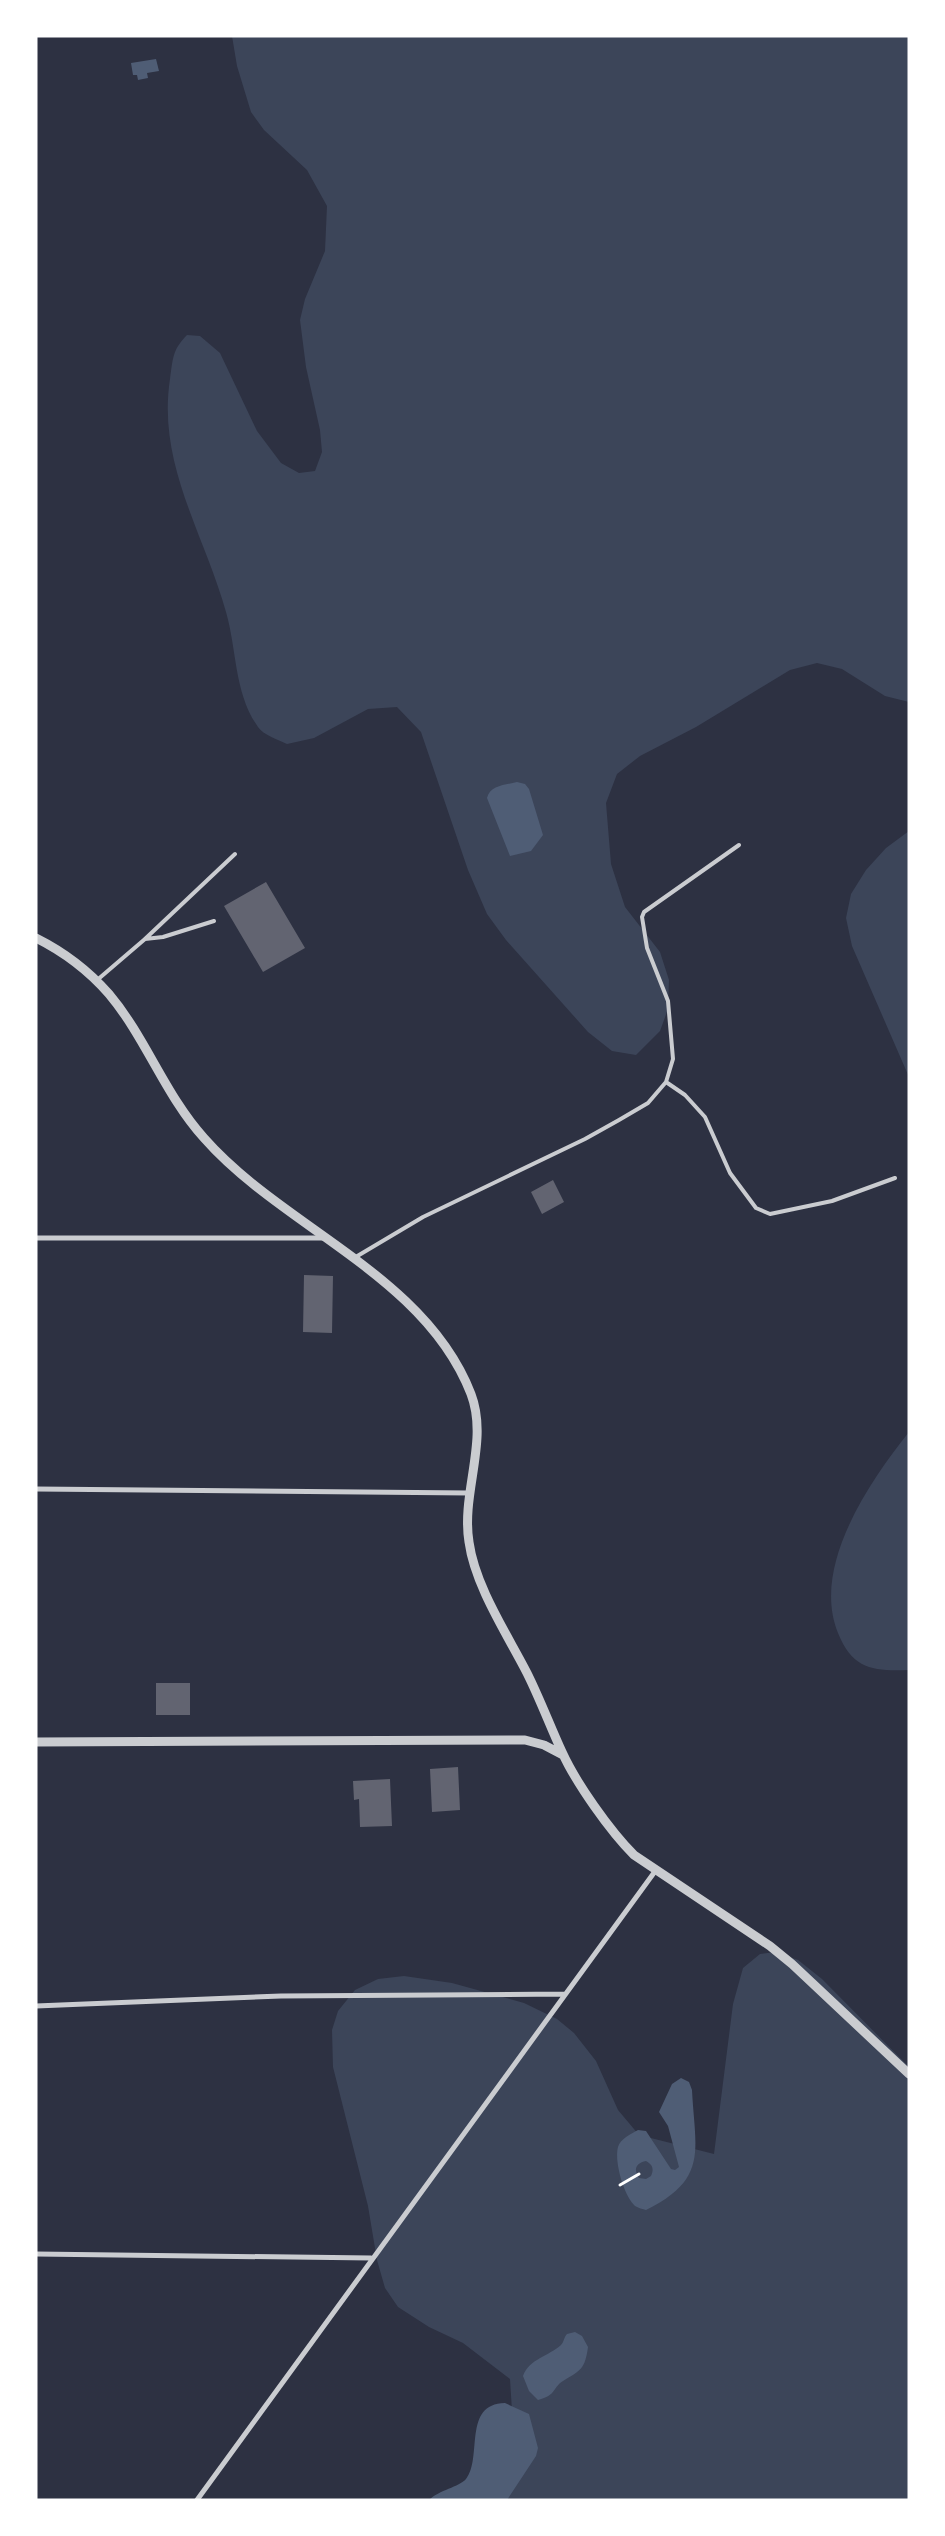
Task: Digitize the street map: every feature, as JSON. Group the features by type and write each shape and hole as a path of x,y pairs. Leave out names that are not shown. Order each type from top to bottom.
{"street":[{"path":"36,938 74,961 96,981 119,1008 173,1095 200,1134 227,1162 324,1238 354,1258 408,1304 430,1327 456,1364 472,1395 477,1427 467,1522 472,1556 496,1613 542,1704 563,1755 619,1840 634,1855 770,1946 792,1964 909,2074"},
{"path":"36,1238 324,1238"},
{"path":"36,1489 469,1493"},
{"path":"36,1742 525,1740 544,1745 563,1755"},
{"path":"197,2500 371,2258 656,1870"},
{"path":"36,2006 282,1996 565,1994"},
{"path":"36,2254 371,2258"}],"lane":[{"path":"354,1258 423,1217 586,1138 648,1103 666,1082 673,1059 669,1009 647,948 642,917 644,912 739,846"},
{"path":"96,981 145,939 235,854"},
{"path":"145,939 163,937 214,921"},
{"path":"666,1082 685,1095 705,1117 730,1173 756,1208 770,1214 832,1201 895,1178"}],"path":[{"path":"620,2185 639,2174"}],"shaded area":[{"path":"232,36 909,36 909,702 885,696 842,669 817,663 790,670 696,727 640,756 617,774 606,803 611,864 625,907 660,952 669,980 668,1009 660,1031 636,1055 612,1051 588,1032 506,940 487,914 468,870 421,732 397,707 368,709 314,738 287,744 260,730 244,700 226,612 176,469 170,440 168,410 172,366 174,355 182,340 187,335 200,336 220,353 257,431 281,463 299,473 315,471 322,452 320,430 306,367 300,320 305,299 325,251 327,206 307,170 264,130 251,112 237,66"},
{"path":"156,59 159,71 147,73 148,78 138,80 137,75 133,75 131,63"},
{"path":"517,782 525,784 529,789 543,835 531,851 510,856 487,798 491,790"},
{"path":"909,831 909,1077 852,946 846,918 851,894 866,870 886,848"},
{"path":"909,1432 909,1670 885,1670 866,1666 850,1655 844,1645 838,1633 832,1607 832,1581 838,1554 848,1526 877,1475"},
{"path":"775,1952 798,1960 822,1979 909,2067 909,2500 482,2500 516,2475 510,2379 463,2343 429,2327 398,2307 385,2288 377,2260 368,2206 333,2067 332,2030 338,2011 355,1990 378,1979 404,1976 452,1983 524,2003 557,2019 574,2033 596,2061 618,2110 639,2135 714,2154 733,2004 743,1968 760,1954"},
{"path":"681,2078 689,2082 692,2090 695,2130 694,2161 689,2174 680,2187 646,2210 635,2206 627,2195 617,2161 618,2147 623,2139 632,2133 638,2130 646,2131 671,2169 675,2170 679,2167 668,2126 659,2112 672,2084","holes":["646,2161 652,2167 651,2176 646,2179 639,2178 636,2167 643,2162"]},
{"path":"575,2332 582,2336 588,2347 584,2365 560,2384 551,2394 538,2400 529,2391 523,2376 526,2370 534,2362 561,2345 567,2334"},
{"path":"505,2403 529,2414 538,2448 536,2456 507,2500 429,2500 466,2479 471,2470 478,2422 483,2412 492,2406"}],"building":[{"path":"266,882 305,948 263,972 224,906"},
{"path":"553,1180 564,1202 542,1214 531,1192"},
{"path":"304,1275 333,1276 332,1333 303,1332"},
{"path":"156,1683 190,1683 190,1715 156,1715"},
{"path":"458,1767 460,1810 432,1812 430,1769"},
{"path":"390,1779 392,1826 360,1827 359,1799 354,1800 353,1781"}]}
